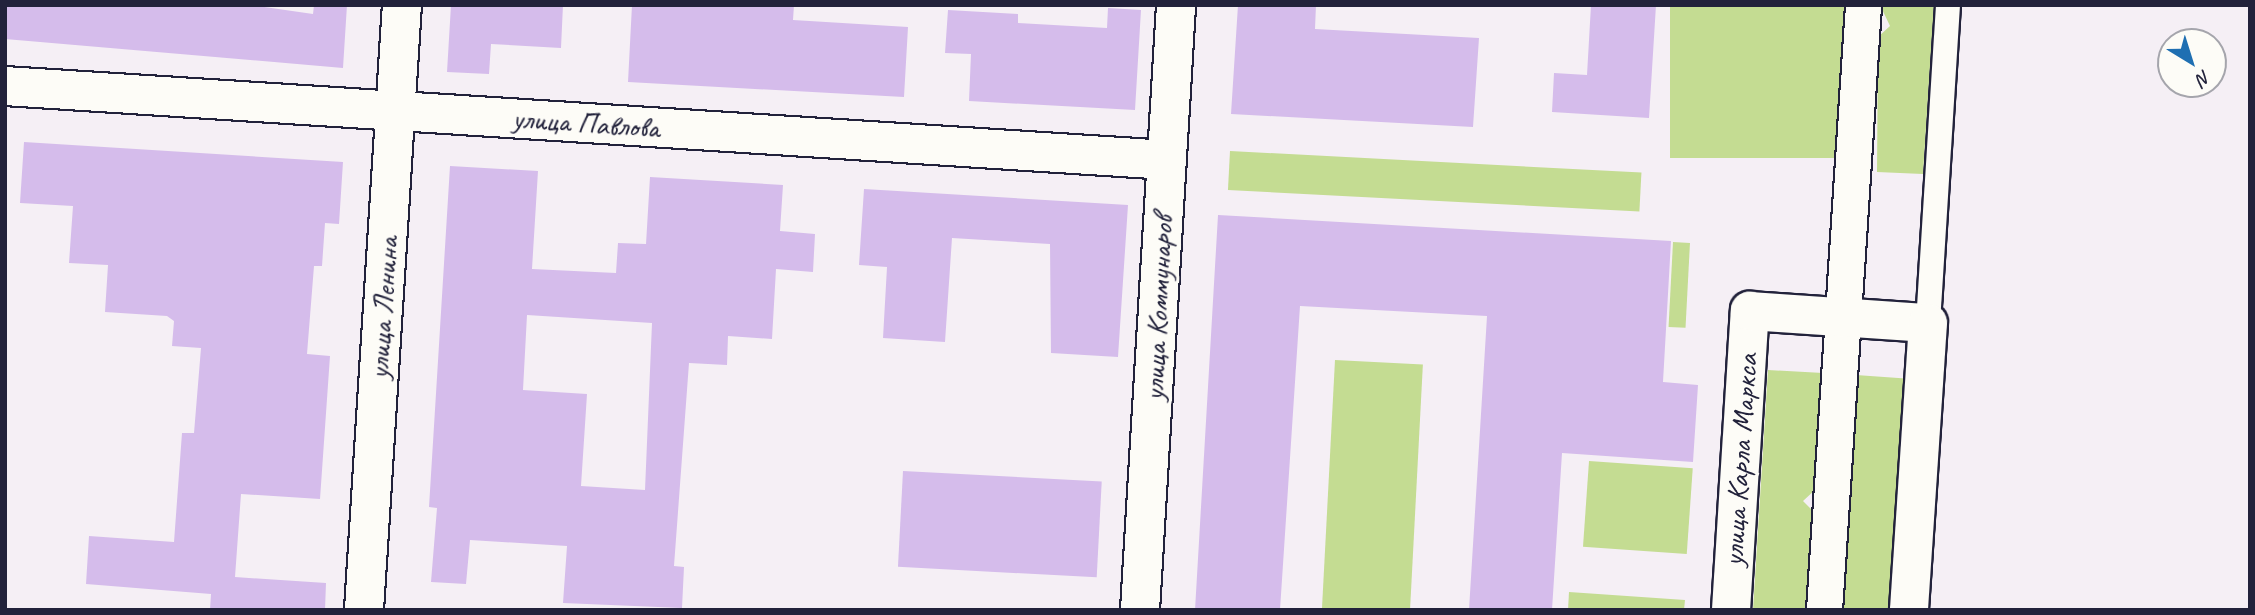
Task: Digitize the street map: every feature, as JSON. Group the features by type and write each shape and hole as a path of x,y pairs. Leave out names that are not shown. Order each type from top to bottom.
{"street":[{"name":"улица Ленина","path":"364,610 402,5"},
{"name":"улица Коммунаров","path":"1140,610 1176,5"},
{"path":"1824,610 1863,5"},
{"name":"улица Павлова","path":"5,86 1167,160"},
{"name":"улица Карла Маркса","path":"1731,610 1751,311 1842,317"},
{"path":"1842,317 1928,323 1909,610"}],"lane":[{"path":"1928,323 1948,5"}],"green space":[{"path":"1670,5 1847,5 1847,158 1670,158"},
{"path":"1880,5 1934,5 1923,174 1877,172 1878,37 1890,26"},
{"path":"1230,151 1641,173 1639,212 1228,190"},
{"path":"1673,242 1690,243 1686,328 1669,327"},
{"path":"1335,360 1423,365 1410,610 1322,610"},
{"path":"1768,370 1823,373 1816,489 1803,501 1814,512 1808,610 1753,610"},
{"path":"1856,375 1909,379 1893,610 1840,609"},
{"path":"1589,461 1693,468 1687,554 1583,547"},
{"path":"1569,592 1685,600 1684,610 1568,610"}],"building":[{"path":"5,5 250,5 313,14 314,5 347,5 343,68 5,39"},
{"path":"451,5 563,5 561,48 491,44 489,74 447,72"},
{"path":"632,5 794,5 793,20 908,27 904,97 628,82"},
{"path":"1238,5 1316,5 1315,29 1479,38 1473,127 1231,114"},
{"path":"1591,5 1656,5 1649,118 1552,112 1554,73 1587,75"},
{"path":"1108,8 1141,10 1135,110 969,101 971,54 945,53 948,10 1018,14 1018,23 1107,28"},
{"path":"24,142 343,162 339,224 325,223 322,266 314,266 307,354 330,356 320,499 241,494 235,577 326,583 325,610 210,610 211,594 86,584 89,536 174,542 182,433 194,433 201,348 172,346 174,321 167,316 105,312 108,265 69,263 73,206 20,203"},
{"path":"450,166 538,171 532,269 616,273 618,243 646,244 650,177 783,185 780,231 815,234 813,272 776,269 772,339 728,336 727,365 689,363 674,566 684,567 682,608 563,603 567,546 470,540 466,584 431,582 437,508 429,507","holes":["527,315 652,323 645,490 581,486 587,394 523,390"]},
{"path":"864,189 1128,205 1118,357 1051,353 1050,244 952,238 945,342 883,338 887,267 859,265"},
{"path":"1218,215 1671,241 1663,382 1698,385 1693,462 1562,453 1552,610 1469,610 1487,316 1300,306 1280,610 1195,610"},
{"path":"903,471 1102,481 1097,577 898,567"}]}
